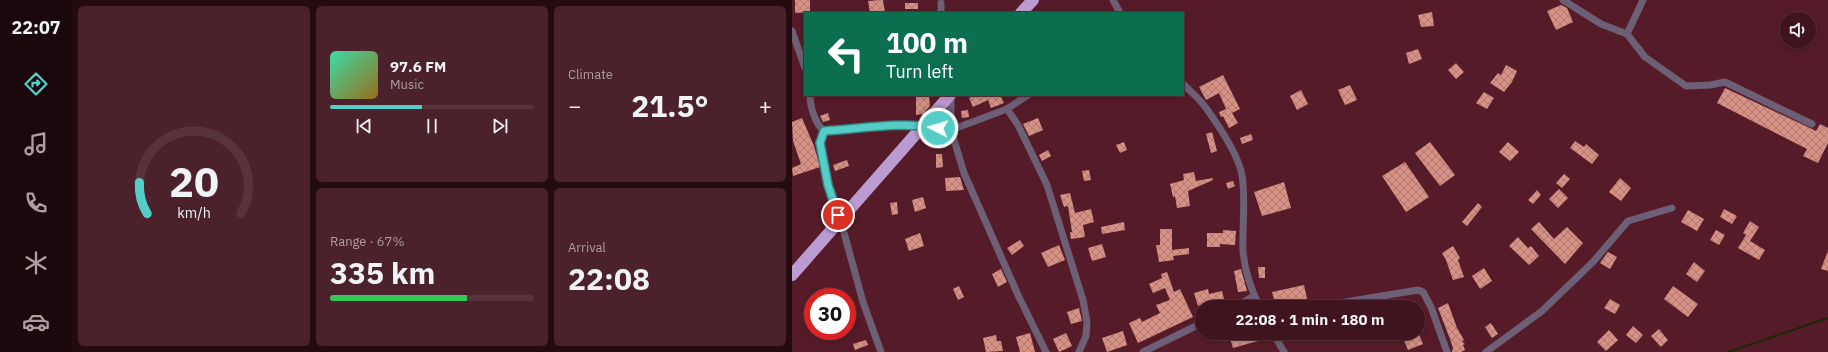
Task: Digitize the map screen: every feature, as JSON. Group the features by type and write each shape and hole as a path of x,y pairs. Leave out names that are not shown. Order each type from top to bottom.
{"highway":[{"path":"1023,12 1033,0"},
{"path":"792,275 949,96"}],"street":[{"path":"1113,0 1119,12"},
{"path":"1563,0 1601,24 1627,34 1645,57 1686,86 1710,85 1725,82 1812,124"},
{"path":"1627,34 1643,0"},
{"path":"940,3 940,12"},
{"path":"792,30 804,65"},
{"path":"1184,85 1206,107 1238,162 1243,186 1243,252 1246,272 1256,300"},
{"path":"810,96 810,104 820,128 824,131 898,125 926,126 951,130 1007,109 1026,96"},
{"path":"950,96 951,130 964,172 1018,295 1046,352"},
{"path":"1007,109 1018,125 1047,185 1082,300 1087,322 1086,336 1080,352"},
{"path":"824,131 820,143 828,185 843,229 863,302 881,352"},
{"path":"1486,352 1542,311 1594,262 1628,221 1672,208"},
{"path":"1357,300 1418,290 1423,292 1431,307 1446,352"},
{"path":"1247,300 1254,296"},
{"path":"1141,352 1195,326"},
{"path":"1277,340 1284,352"}],"building":[{"path":"795,0 810,0 810,12 795,13"},
{"path":"883,0 885,12 870,12 868,1"},
{"path":"905,3 918,3 918,9 905,9"},
{"path":"1561,5 1567,8 1573,22 1556,30 1547,11"},
{"path":"1432,12 1434,26 1421,27 1418,15"},
{"path":"1418,49 1422,59 1409,64 1406,53"},
{"path":"1456,63 1464,72 1456,79 1448,70"},
{"path":"1506,65 1517,71 1512,82 1504,92 1490,83 1498,73 1501,75"},
{"path":"1223,75 1240,109 1232,113 1238,123 1229,128 1223,116 1221,117 1219,112 1226,109 1219,93 1206,100 1199,87"},
{"path":"1350,85 1357,100 1345,105 1338,90"},
{"path":"1725,88 1816,131 1820,124 1828,128 1828,143 1818,163 1803,156 1807,149 1717,103"},
{"path":"1301,90 1308,104 1297,110 1290,96"},
{"path":"1484,92 1494,98 1487,109 1476,103"},
{"path":"929,96 930,106 923,114 916,115 916,97"},
{"path":"974,96 1000,96 1004,103 991,108 988,100 973,107 969,98"},
{"path":"968,110 969,117 962,118 961,111"},
{"path":"828,113 830,120 823,122 820,116"},
{"path":"802,118 814,146 820,167 793,176 792,168 801,164 793,141 792,122"},
{"path":"1038,118 1043,130 1029,136 1023,124"},
{"path":"1212,132 1217,151 1211,153 1206,134"},
{"path":"1251,134 1253,140 1242,144 1240,138"},
{"path":"1575,141 1584,147 1586,144 1599,155 1592,164 1570,148"},
{"path":"1124,142 1127,150 1120,153 1116,145"},
{"path":"1430,142 1455,175 1440,186 1415,153"},
{"path":"1508,142 1519,152 1510,161 1499,152"},
{"path":"1048,150 1051,156 1042,161 1039,155"},
{"path":"936,154 942,154 943,167 936,168"},
{"path":"847,160 849,166 835,171 833,165"},
{"path":"1405,162 1429,197 1406,212 1382,176"},
{"path":"1089,170 1091,180 1084,181 1082,171"},
{"path":"1194,172 1196,181 1213,178 1213,180 1188,191 1190,206 1177,208 1175,196 1173,197 1170,184 1184,180 1183,174"},
{"path":"1564,174 1570,179 1562,188 1556,183"},
{"path":"960,177 964,190 946,191 945,178"},
{"path":"1620,178 1631,188 1621,201 1609,192"},
{"path":"1233,181 1235,186 1228,189 1226,183"},
{"path":"1284,182 1291,208 1262,216 1254,192"},
{"path":"1559,189 1568,198 1558,208 1549,199"},
{"path":"1537,190 1541,195 1533,204 1528,200"},
{"path":"1070,193 1075,213 1091,209 1094,222 1083,225 1085,237 1071,239 1070,232 1072,232 1068,206 1064,207 1060,195"},
{"path":"923,197 926,208 915,212 912,200"},
{"path":"897,202 898,214 892,215 890,203"},
{"path":"1478,203 1482,207 1467,226 1462,222"},
{"path":"1724,209 1737,216 1732,224 1720,217"},
{"path":"1688,210 1704,219 1697,231 1681,222"},
{"path":"1750,221 1759,227 1750,241 1765,250 1759,260 1738,248 1746,235 1743,233"},
{"path":"1124,222 1125,230 1102,234 1101,227"},
{"path":"1539,222 1554,239 1567,227 1583,243 1565,264 1531,229"},
{"path":"1160,229 1172,229 1172,250 1189,248 1189,254 1173,256 1174,260 1159,262 1156,245 1160,245"},
{"path":"1223,230 1236,231 1235,245 1220,244 1220,247 1207,247 1207,233 1223,233"},
{"path":"1716,230 1725,235 1719,245 1710,240"},
{"path":"920,233 924,246 909,251 905,239"},
{"path":"1518,237 1528,248 1531,246 1539,256 1529,265 1509,246"},
{"path":"1020,240 1024,246 1012,255 1007,248"},
{"path":"1102,244 1106,257 1092,261 1088,248"},
{"path":"1059,245 1065,260 1048,267 1041,253"},
{"path":"1453,246 1460,258 1458,260 1464,277 1453,280 1442,253"},
{"path":"1828,251 1828,271 1821,269"},
{"path":"1608,252 1617,257 1610,269 1600,263"},
{"path":"1694,262 1705,271 1697,282 1686,274"},
{"path":"1258,267 1265,267 1265,278 1259,278"},
{"path":"1484,268 1492,281 1480,289 1472,276"},
{"path":"1001,269 1007,282 998,287 992,274"},
{"path":"1241,269 1247,291 1238,292 1234,271"},
{"path":"1167,272 1174,292 1180,289 1193,317 1138,343 1129,323 1140,318 1142,322 1160,313 1156,305 1170,300 1165,288 1153,293 1149,284 1162,278 1161,274"},
{"path":"1304,285 1307,300 1274,300 1272,292"},
{"path":"959,286 964,297 958,300 953,289"},
{"path":"1673,286 1698,304 1688,317 1664,299"},
{"path":"1208,289 1209,294 1222,291 1224,299 1196,300 1194,293"},
{"path":"1610,299 1620,305 1615,314 1604,308"},
{"path":"1448,303 1457,328 1464,340 1462,341 1465,344 1463,345 1465,350 1461,352 1452,352 1453,348 1438,308"},
{"path":"1079,308 1082,321 1071,324 1067,312"},
{"path":"1491,323 1498,334 1492,338 1485,327"},
{"path":"1633,326 1643,335 1636,343 1626,335"},
{"path":"1659,329 1668,340 1661,347 1651,336"},
{"path":"1609,330 1618,340 1606,351 1597,342"},
{"path":"1123,331 1127,345 1107,352 1102,338"},
{"path":"1030,333 1035,352 1020,352 1016,337"},
{"path":"1066,333 1072,346 1059,352 1053,339"},
{"path":"996,335 997,341 1001,341 1003,351 986,352 983,338"},
{"path":"866,340 868,345 855,350 853,344"},
{"path":"1231,340 1258,340 1258,341 1233,348"},
{"path":"1404,340 1421,340 1423,344 1408,350"}],"waterway":[{"path":"1728,352 1828,318"}],"route":[{"path":"838,215 828,185 820,143 824,131 898,125 938,128"}]}
